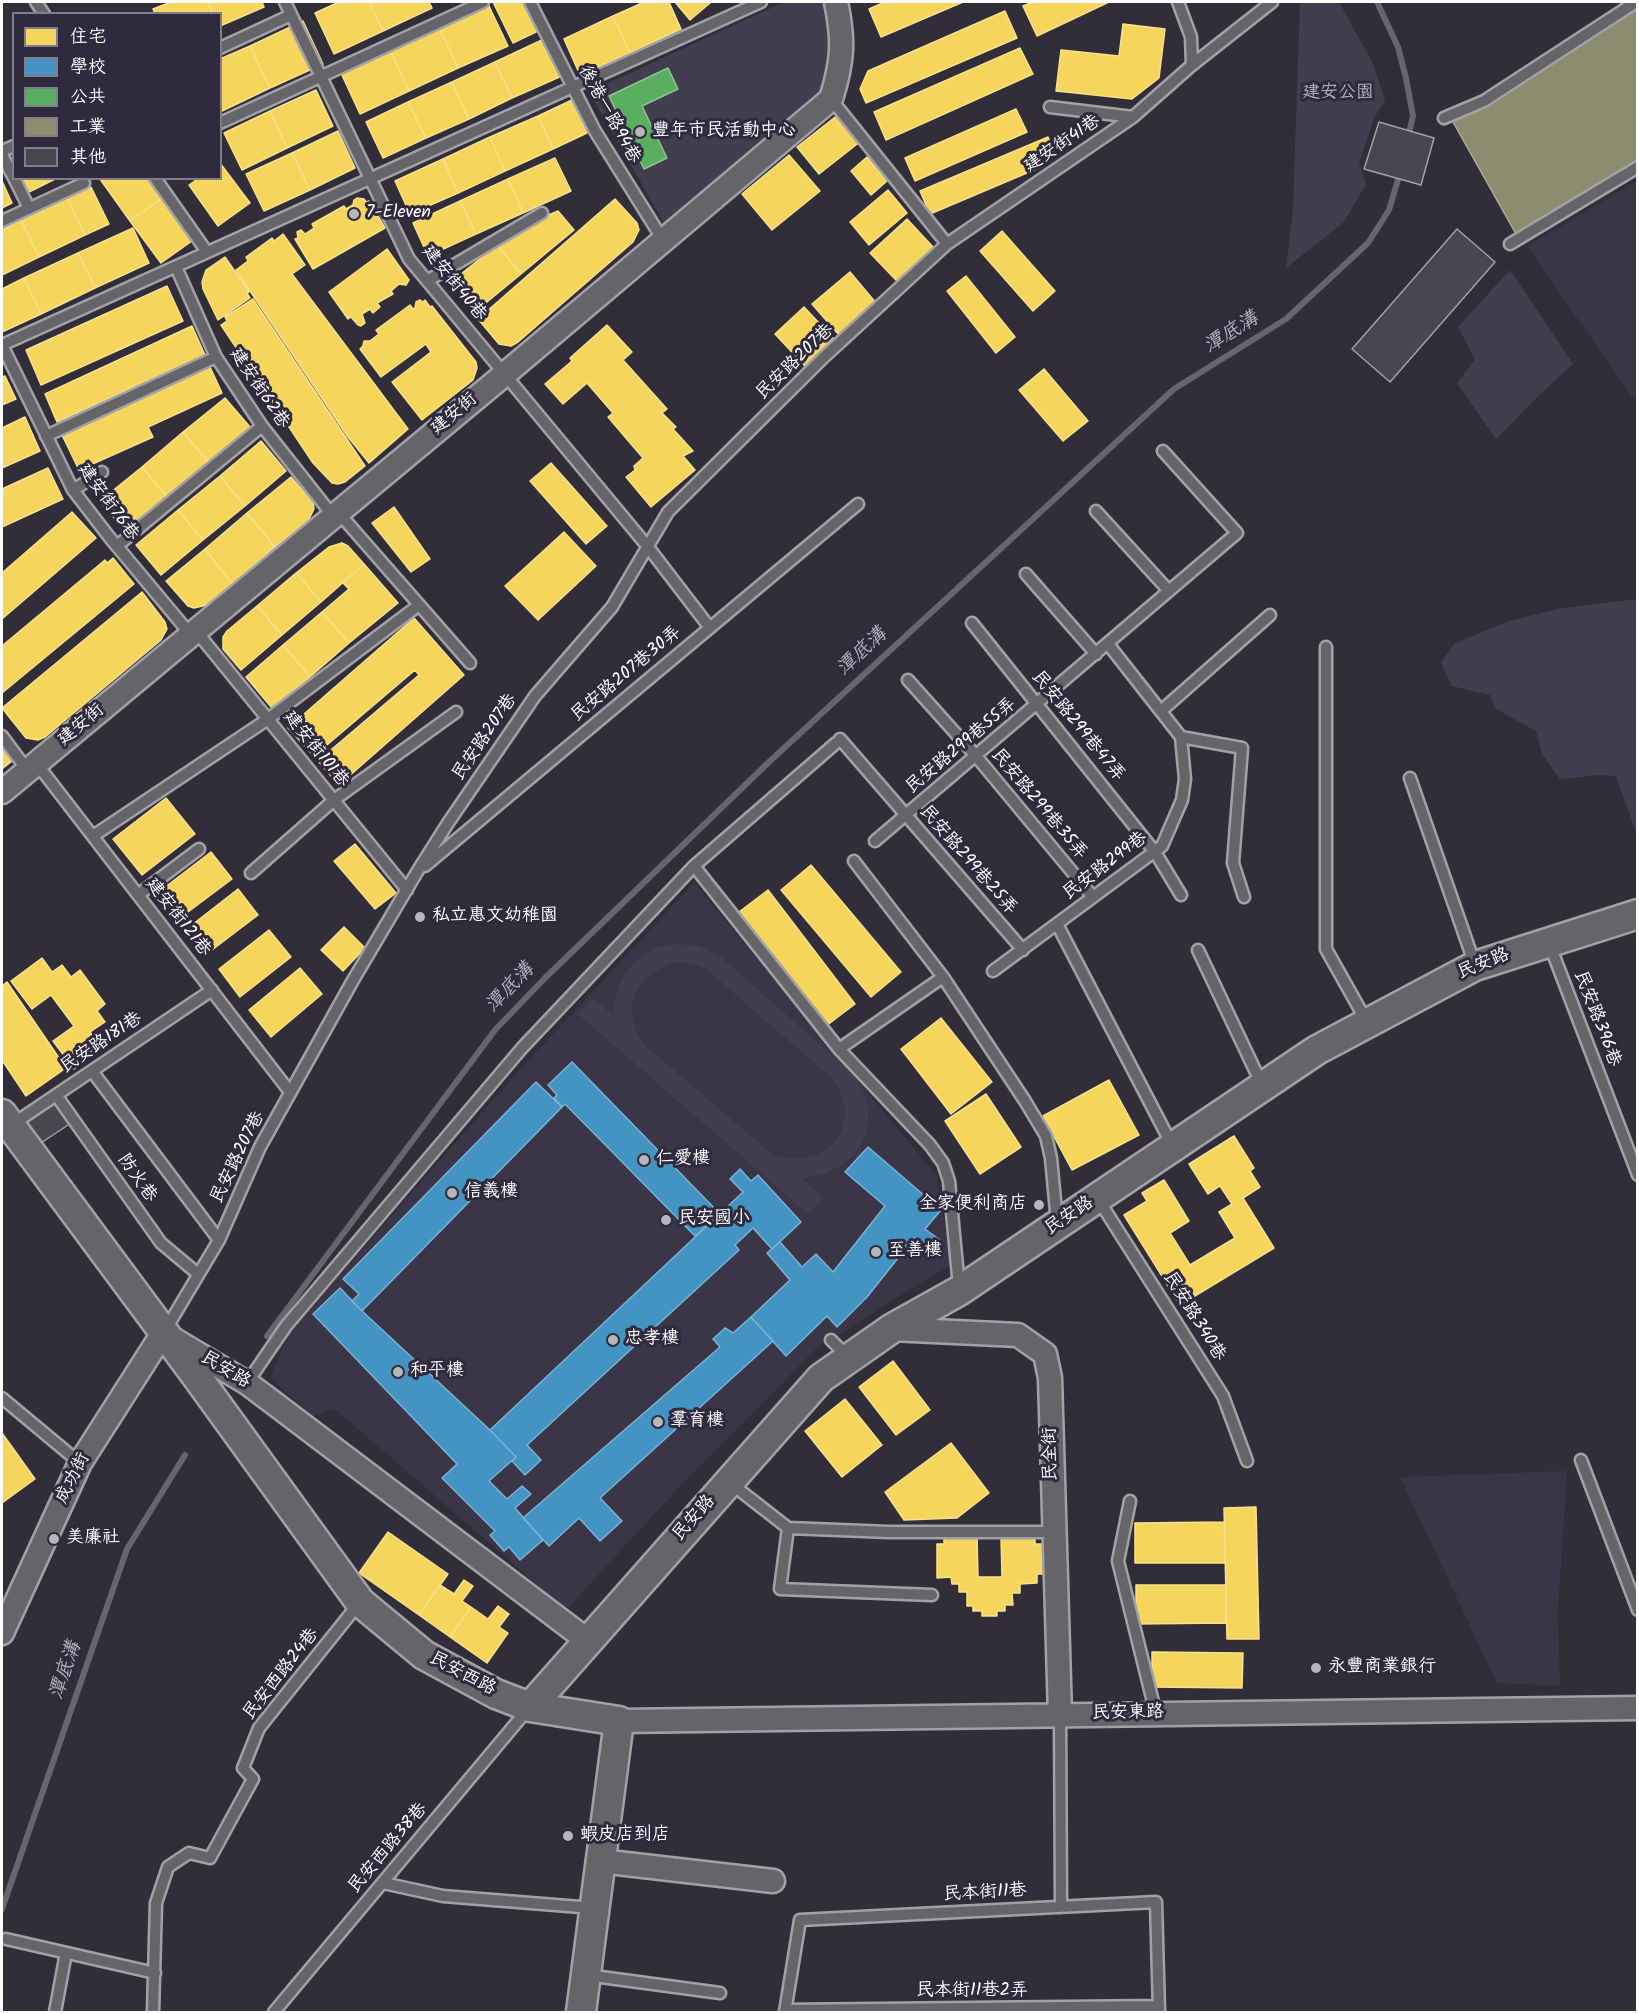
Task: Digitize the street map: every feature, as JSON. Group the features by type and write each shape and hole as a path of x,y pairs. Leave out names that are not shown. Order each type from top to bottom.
{"street":[{"path":"831,99 841,61 841,26 836,2"},
{"name":"建安街","path":"2,792 505,374 831,99"},
{"name":"民安路","path":"530,1707 821,1378 840,1349 891,1329 959,1291 1317,1050 1475,966 1638,914"},
{"name":"民安路","path":"4,1124 163,1333 246,1383 588,1641"},
{"name":"民全街","path":"891,1329 1018,1335 1045,1354 1050,1378 1060,1715"},
{"name":"成功街","path":"2,1633 80,1463 163,1333"},
{"name":"民安西路","path":"163,1333 360,1602 424,1655 496,1694 530,1707 619,1721"},
{"name":"民安東路","path":"619,1721 1638,1708"},
{"path":"582,2013 619,1721"},
{"path":"600,1862 773,1881"}],"lane":[{"name":"建安街40巷","path":"285,2 409,259 648,547 710,628"},
{"path":"222,122 483,2"},
{"name":"後港一路94巷","path":"530,2 595,131 663,240"},
{"path":"2,345 761,2"},
{"path":"1178,2 1191,38 1192,65"},
{"name":"建安街41巷","path":"947,244 1133,117 1192,65 1272,2"},
{"path":"1444,118 1484,101 1636,2"},
{"path":"222,47 291,15"},
{"path":"831,99 947,244"},
{"path":"1050,106 1133,117"},
{"path":"2,153 12,174"},
{"path":"1510,244 1638,166"},
{"path":"15,180 29,208"},
{"path":"156,180 207,252"},
{"path":"2,221 84,183"},
{"path":"428,281 542,213"},
{"name":"民安路207巷","path":"163,1333 219,1240 260,1147 352,981 448,823 535,696 612,607 668,513 824,357 947,244"},
{"name":"建安街62巷","path":"176,267 216,357 262,426 336,514 470,663"},
{"name":"建安街76巷","path":"2,345 74,490 117,546 194,633"},
{"path":"46,436 216,357"},
{"path":"117,546 262,426"},
{"name":"民安路299巷55弄","path":"875,842 1237,533 1163,451"},
{"path":"74,490 102,472"},
{"name":"民安路207巷30弄","path":"417,872 858,504"},
{"path":"1096,511 1169,591"},
{"path":"1026,574 1096,654"},
{"path":"93,836 268,719 419,605"},
{"path":"1161,711 1270,615"},
{"name":"民安路299巷47弄","path":"972,623 1155,852 1181,895"},
{"name":"建安街101巷","path":"194,633 268,719 407,890"},
{"path":"1108,644 1181,736 1242,748 1233,863 1244,897"},
{"path":"1326,647 1326,949 1367,1023"},
{"name":"民安路299巷35弄","path":"908,680 976,756 1093,897"},
{"path":"251,873 334,800 456,712"},
{"name":"建安街121巷","path":"2,736 33,767 93,836 290,1092"},
{"name":"民安路299巷","path":"993,971 1162,846 1182,800 1185,779 1181,736"},
{"name":"民安路299巷25弄","path":"694,866 838,741 907,816 1023,950"},
{"path":"1410,778 1475,966"},
{"path":"138,895 199,849"},
{"path":"854,861 943,977 1046,1136 1051,1158 1057,1226"},
{"path":"246,1383 286,1326 522,1048 694,866 839,1048 930,1145 943,1163 949,1181 959,1291"},
{"name":"民安路299巷","path":"1057,924 1173,1147"},
{"name":"民安路396巷","path":"1548,942 1638,1175"},
{"path":"1198,950 1263,1087"},
{"path":"839,1048 943,977"},
{"name":"民安路181巷","path":"4,1124 56,1095 212,990"},
{"path":"92,1071 219,1240"},
{"name":"防火巷","path":"56,1095 161,1243 198,1274"},
{"name":"民安路340巷","path":"1098,1198 1223,1396 1247,1461"},
{"path":"2,1398 80,1463"},
{"path":"1581,1460 1638,1610"},
{"path":"729,1482 788,1528 889,1532 1054,1532"},
{"path":"1130,1501 1118,1561 1156,1714"},
{"path":"788,1528 780,1589 932,1595"},
{"name":"民安西路24巷","path":"155,1973 156,1903 168,1867 189,1853 210,1858 253,1779 243,1768 259,1728 360,1602"},
{"name":"民安西路38巷","path":"274,2013 530,1707"},
{"path":"1060,1715 1061,1907"},
{"path":"383,1883 443,1896 594,1908"},
{"name":"民本街11巷","path":"785,2011 800,1920 1156,1902 1159,2009"},
{"path":"6,1939 155,1973 153,2013"},
{"path":"55,2013 66,1953"},
{"path":"586,1976 720,1993"},
{"name":"民本街11巷2弄","path":"785,2011 1159,2009"}],"shaded area":[{"path":"1637,181 1638,395 1632,397 1527,246"},
{"name":"民安國小","path":"694,883 937,1176 951,1265 816,1349 682,1484 566,1610 334,1408 313,1416 270,1378 290,1331 524,1065"},
{"path":"1567,1471 1558,1611 1560,1686 1497,1683 1400,1477"}],"green space":[{"path":"784,2 829,2 830,67 822,90 664,223 589,92"},
{"name":"建安公園","path":"1300,2 1339,2 1373,64 1385,100 1374,118 1359,163 1366,184 1344,222 1286,268 1293,210"},
{"path":"1510,270 1573,364 1496,439 1457,383 1475,359 1458,327"},
{"path":"1637,599 1638,835 1616,776 1600,775 1560,779 1542,754 1536,731 1496,709 1490,695 1452,686 1441,663 1454,644 1506,622 1558,609"},
{"path":"675,944 699,946 721,957 854,1075 862,1087 868,1113 863,1141 855,1153 832,1170 802,1178 823,1197 808,1214 578,1014 593,998 615,1017 614,1007 618,987 628,969 643,955 654,949","holes":["673,963 690,963 706,969 834,1080 843,1099 845,1111 843,1125 831,1145 810,1156 786,1158 773,1155 646,1046 633,1021 632,1008 639,986 659,969"]}],"building: 住宅":[{"path":"171,2 207,2 212,12 154,12 153,9"},
{"path":"207,2 262,2 264,7 222,25 222,12 212,12"},
{"path":"339,2 369,2 383,31 334,54 315,13"},
{"path":"369,2 429,2 432,8 383,31"},
{"path":"493,2 529,2 542,29 513,43"},
{"path":"639,2 669,2 681,29 630,53 613,16 640,4"},
{"path":"675,2 708,2 710,3 690,20"},
{"path":"885,2 963,2 881,37 869,9"},
{"path":"1033,2 1109,2 1037,36 1023,6"},
{"path":"488,4 508,46 458,68 439,27"},
{"path":"1005,11 1017,38 866,103 860,89 868,71"},
{"path":"613,16 630,53 580,75 564,39"},
{"path":"303,21 323,64 270,88 250,46"},
{"path":"1123,24 1165,29 1159,78 1132,99 1056,91 1061,50 1119,56"},
{"path":"439,27 458,68 409,91 390,50"},
{"path":"546,38 564,75 512,98 495,62"},
{"path":"250,46 270,88 222,111 222,58"},
{"path":"1020,48 1033,74 886,140 874,112"},
{"path":"390,50 409,91 360,114 341,73"},
{"path":"495,62 512,98 469,119 452,82"},
{"path":"452,82 469,119 426,138 408,102"},
{"path":"316,90 333,126 287,148 270,111"},
{"path":"572,100 587,133 553,149 538,116"},
{"path":"408,102 426,138 383,158 366,122"},
{"path":"1016,109 1027,132 915,181 905,158"},
{"path":"270,111 287,148 242,170 224,133"},
{"path":"839,114 861,141 819,174 797,147"},
{"path":"538,116 553,149 505,171 490,137"},
{"path":"338,131 355,168 310,190 292,153"},
{"path":"490,137 505,171 458,193 443,159"},
{"path":"1048,137 1054,152 1038,159 1041,167 930,214 920,191"},
{"path":"292,153 310,190 264,211 246,174"},
{"path":"789,155 820,191 772,230 742,194"},
{"path":"867,157 887,181 871,195 851,171"},
{"path":"555,158 571,191 523,213 508,179"},
{"path":"443,159 458,193 410,214 395,181"},
{"path":"222,166 250,203 218,226 189,185 196,180 222,180"},
{"path":"508,179 523,213 476,234 460,201"},
{"path":"18,180 53,180 25,194"},
{"path":"101,180 158,180 168,194 130,221"},
{"path":"2,181 12,203 2,208"},
{"path":"91,187 109,224 85,235 67,198"},
{"path":"888,190 907,213 869,245 850,222"},
{"path":"168,194 199,236 161,263 130,221"},
{"path":"67,198 85,235 39,257 21,220"},
{"path":"357,198 369,201 385,228 313,269 295,239 298,238 297,232 301,230 305,234 314,228 312,224 344,206 346,209 353,205"},
{"path":"615,199 637,223 639,230 633,242 518,342 511,346 499,344 478,319"},
{"path":"460,201 476,234 428,256 413,223"},
{"path":"558,211 574,230 521,274 497,245 518,228"},
{"path":"907,219 934,248 897,281 870,253"},
{"path":"21,220 39,257 2,275 2,230"},
{"path":"133,228 149,263 95,288 78,253"},
{"path":"1002,231 1055,291 1033,311 980,251"},
{"path":"283,234 305,265 292,274 408,429 369,463 348,437 236,270 248,261 246,257 272,238 274,241"},
{"path":"497,245 521,274 476,311 451,282"},
{"path":"387,249 409,280 406,285 399,284 391,291 393,294 377,303 380,307 373,313 370,309 362,314 365,323 358,325 351,317 348,319 329,292"},
{"path":"78,253 95,288 41,314 24,278"},
{"path":"225,257 249,292 247,293 250,298 218,320 202,282 206,270"},
{"path":"850,272 876,303 839,335 812,304"},
{"path":"966,276 1015,337 996,353 947,291"},
{"path":"24,278 41,314 2,332 2,289"},
{"path":"167,286 183,321 41,385 26,350"},
{"path":"253,299 365,466 345,482 332,483 313,463 221,325 227,321 225,317"},
{"path":"420,300 423,302 425,300 430,307 432,306 476,362 477,368 473,380 422,420 392,382 431,352 426,344 381,377 360,349 364,341 370,341 379,334 376,330 410,305 413,309 415,308 416,302"},
{"path":"804,307 835,340 806,367 775,334"},
{"path":"607,325 632,352 623,360 667,409 662,413 676,427 673,429 693,451 683,456 695,470 651,507 626,477 635,470 634,466 643,458 608,417 613,413 587,383 563,404 545,384 572,361 570,358"},
{"path":"192,326 205,355 57,422 45,394"},
{"path":"210,367 222,393 148,427 153,437 79,470 62,435"},
{"path":"1044,369 1088,421 1063,441 1019,390"},
{"path":"5,376 16,399 2,405 2,377"},
{"path":"225,398 250,427 208,462 183,432"},
{"path":"25,417 40,451 2,468 2,428"},
{"path":"183,432 208,462 167,497 142,467"},
{"path":"261,441 286,471 245,506 220,476"},
{"path":"551,463 607,526 586,544 530,481"},
{"path":"142,467 167,497 125,531 100,501"},
{"path":"48,468 63,499 2,527 2,489"},
{"path":"220,476 245,506 203,540 178,510"},
{"path":"291,477 313,502 314,509 308,521 275,547 247,513"},
{"path":"394,507 430,559 411,572 372,523"},
{"path":"178,510 203,540 161,575 136,545"},
{"path":"72,512 96,538 2,619 2,573"},
{"path":"247,513 275,547 232,584 205,549"},
{"path":"564,532 596,566 538,620 505,586"},
{"path":"342,543 348,546 364,564 321,602 296,573 329,547"},
{"path":"205,549 232,584 207,605 194,608 188,606 166,581"},
{"path":"113,558 134,584 2,693 2,646 105,560 107,563"},
{"path":"364,564 398,603 349,643 322,612 349,589 343,583"},
{"path":"296,573 321,602 282,635 257,606"},
{"path":"142,592 165,622 167,629 161,640 45,737 38,740 26,738 2,708"},
{"path":"257,606 282,635 241,670 223,649 223,637"},
{"path":"322,612 349,643 310,677 283,645"},
{"path":"414,618 464,675 339,785 318,761 419,675 415,670 314,756 288,728"},
{"path":"283,645 310,677 272,708 246,677"},
{"path":"2,748 12,761 2,769"},
{"path":"166,798 195,834 142,875 113,839"},
{"path":"355,844 396,893 375,909 334,861"},
{"path":"211,852 232,879 180,918 160,891"},
{"path":"811,865 901,972 871,997 781,890"},
{"path":"238,889 258,915 208,953 188,928"},
{"path":"768,890 855,1004 826,1026 739,912"},
{"path":"344,927 365,948 343,971 321,950"},
{"path":"269,930 291,957 240,997 219,969"},
{"path":"42,958 52,972 62,965 71,977 80,970 105,1004 97,1011 105,1022 90,1032 102,1048 74,1069 53,1041 74,1026 51,995 32,1009 11,981"},
{"path":"300,968 322,994 271,1037 249,1010"},
{"path":"7,982 66,1068 26,1096 2,1060 2,986"},
{"path":"941,1018 992,1082 951,1114 901,1049"},
{"path":"1109,1080 1139,1135 1072,1170 1043,1116"},
{"path":"986,1094 1021,1147 980,1174 945,1121"},
{"path":"1234,1136 1254,1168 1250,1171 1260,1187 1243,1198 1274,1248 1180,1305 1124,1215 1147,1201 1142,1193 1164,1180 1189,1221 1170,1233 1190,1265 1235,1238 1219,1212 1232,1204 1220,1186 1208,1194 1189,1164"},
{"path":"893,1361 930,1410 896,1435 859,1387"},
{"path":"845,1399 882,1445 842,1477 805,1431"},
{"path":"2,1433 35,1479 2,1503"},
{"path":"951,1443 989,1493 957,1518 904,1520 885,1492"},
{"path":"1256,1507 1259,1639 1227,1639 1224,1508"},
{"path":"1225,1522 1225,1563 1135,1563 1135,1523"},
{"path":"388,1532 448,1574 419,1615 359,1573"},
{"path":"977,1536 978,1577 1002,1577 1001,1536 1035,1536 1035,1544 1046,1544 1047,1574 1037,1574 1037,1583 1020,1584 1020,1593 1012,1593 1013,1605 1005,1605 1005,1611 997,1611 997,1616 982,1616 982,1611 973,1611 973,1606 967,1606 967,1592 959,1592 959,1584 952,1584 951,1577 937,1578 937,1544 944,1544 944,1537"},
{"path":"464,1580 473,1586 462,1601 471,1607 450,1637 419,1615 440,1585 454,1594"},
{"path":"1136,1585 1226,1585 1226,1623 1136,1624"},
{"path":"498,1606 509,1614 499,1627 508,1633 487,1663 450,1637 471,1607 488,1619"},
{"path":"1152,1652 1243,1653 1242,1688 1152,1687"}],"building: 學校":[{"name":"仁愛樓","path":"572,1062 720,1214 695,1236 565,1104 562,1107 554,1098 557,1095 548,1085"},
{"name":"信義樓","path":"536,1082 562,1107 362,1311 352,1301 359,1294 343,1279"},
{"name":"至善樓","path":"868,1147 941,1210 925,1229 940,1240 932,1251 914,1238 867,1297 837,1327 827,1316 786,1356 751,1317 790,1280 767,1253 780,1242 802,1267 816,1254 833,1272 885,1206 845,1172"},
{"name":"忠孝樓","path":"740,1169 751,1181 758,1175 801,1222 772,1249 753,1228 735,1245 739,1250 527,1445 541,1460 525,1475 512,1461 516,1457 490,1430 743,1192 730,1179"},
{"name":"和平樓","path":"340,1288 516,1457 489,1481 507,1499 522,1486 531,1494 515,1508 543,1540 520,1560 509,1547 504,1551 490,1535 495,1531 442,1478 457,1464 313,1314"},
{"name":"羣育樓","path":"751,1317 773,1341 600,1498 622,1521 600,1541 579,1518 549,1546 523,1518 720,1347 713,1339 725,1328 733,1333"}],"building: 公共":[{"name":"豐年市民活動中心","path":"668,68 678,89 642,106 667,158 644,169 609,96"}],"building: 工業":[{"path":"1638,8 1638,160 1516,234 1453,122"}],"building: 其他":[{"path":"1379,122 1434,138 1421,185 1364,169"},
{"path":"1457,229 1495,262 1390,382 1352,349"},
{"path":"56,1101 71,1123 35,1147 21,1127"}],"waterway":[{"name":"潭底溝","path":"1377,2 1398,47 1406,78 1413,116 1408,137"},
{"name":"潭底溝","path":"267,1336 495,1030 545,978 770,761 1174,389 1286,319 1368,243 1389,210 1400,173"},
{"name":"潭底溝","path":"2,1909 127,1549 185,1455"}],"place":[{"name":"豐年市民活動中心","path":"640,132"},
{"name":"7-Eleven","path":"354,214"},
{"name":"私立惠文幼稚園","path":"420,917"},
{"name":"仁愛樓","path":"644,1160"},
{"name":"信義樓","path":"452,1193"},
{"name":"全家便利商店","path":"1039,1205"},
{"name":"民安國小","path":"666,1220"},
{"name":"至善樓","path":"876,1252"},
{"name":"忠孝樓","path":"613,1340"},
{"name":"和平樓","path":"398,1372"},
{"name":"羣育樓","path":"658,1422"},
{"name":"美廉社","path":"54,1539"},
{"name":"永豐商業銀行","path":"1316,1668"},
{"name":"蝦皮店到店","path":"568,1836"}]}
